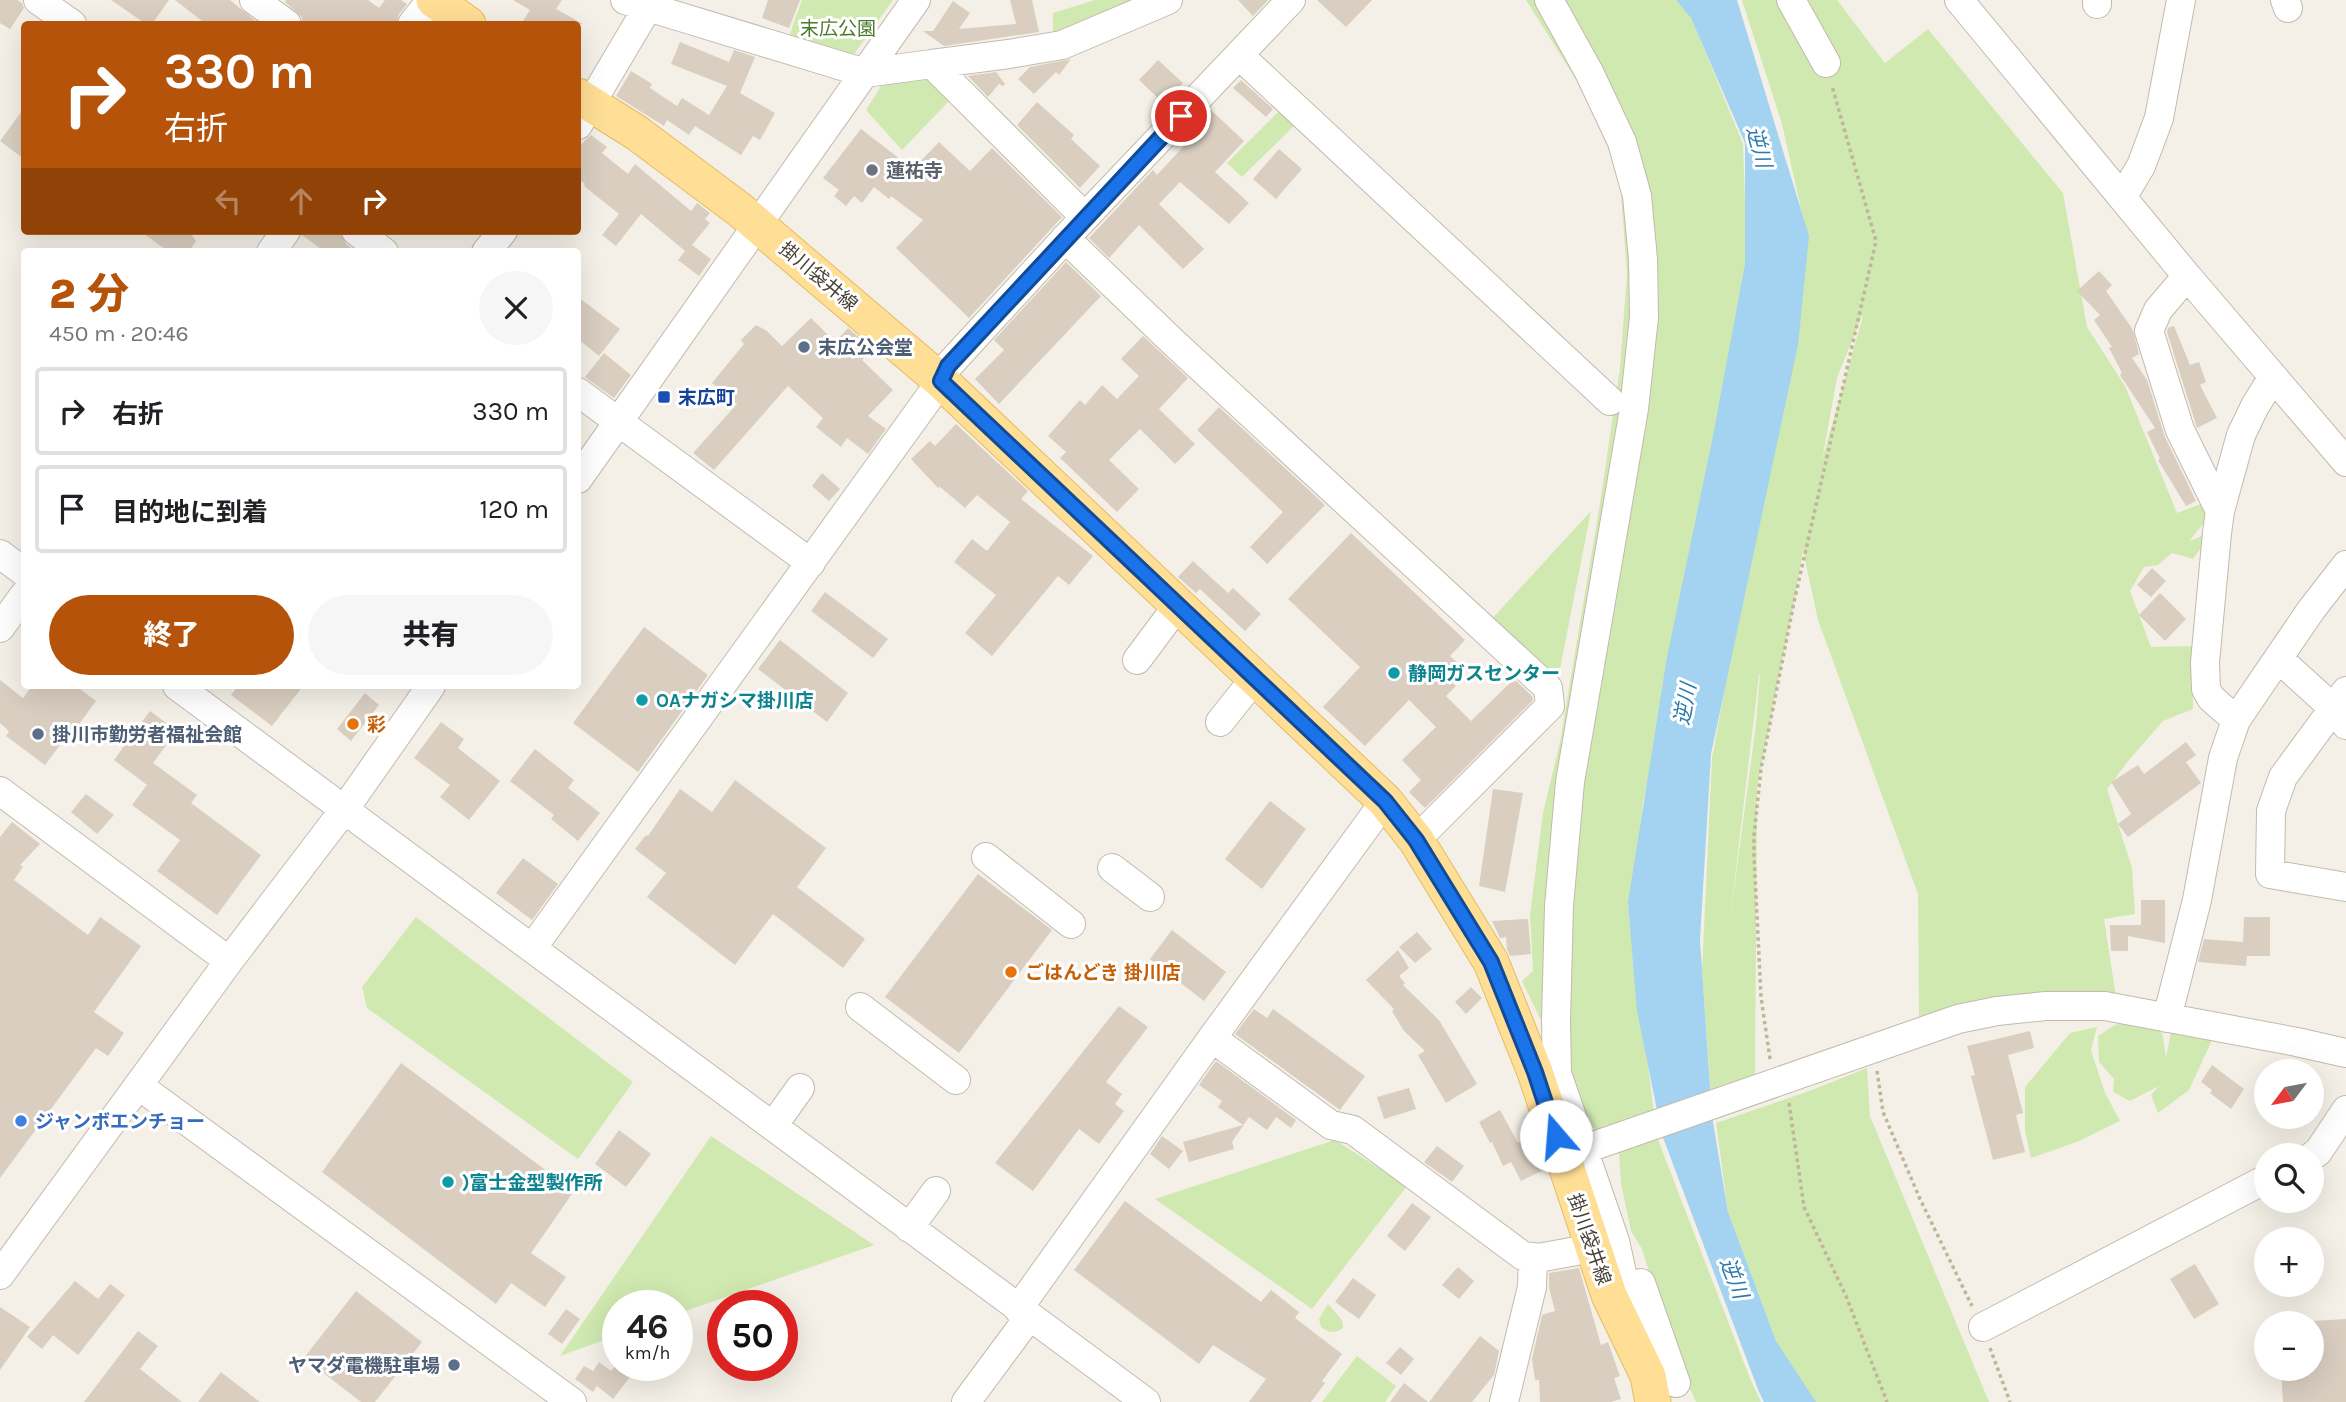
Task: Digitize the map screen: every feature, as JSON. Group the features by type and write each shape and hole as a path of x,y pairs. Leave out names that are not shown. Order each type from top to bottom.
{"main road":[{"path":"432,0 464,21"},
{"name":"掛川袋井線","path":"582,109 636,133 758,225 941,381 1385,801 1416,840 1491,962 1604,1244 1609,1295 1660,1384"}],"street":[{"path":"38,0 68,21"},
{"path":"254,0 282,21"},
{"path":"414,21 432,0"},
{"path":"581,475 916,0"},
{"path":"582,109 641,3 865,73 1009,54 1062,44 1168,0"},
{"path":"533,947 941,381 948,366 1065,238 1291,0"},
{"path":"1549,0 1589,72 1622,142 1637,196 1644,305 1634,409 1570,782 1559,906 1557,1073"},
{"path":"1791,0 1826,63"},
{"path":"1959,0 2187,276 2346,461"},
{"path":"2123,196 2141,166 2158,118 2181,0"},
{"path":"1239,55 1610,401"},
{"path":"932,64 1085,217"},
{"path":"361,235 379,248"},
{"path":"1065,238 1173,342 1548,688 1550,706 1416,840"},
{"path":"2187,276 2158,310 2149,331 2180,430 2220,511"},
{"path":"2236,720 2211,698 2206,689 2205,663 2220,511 2241,435 2273,377"},
{"path":"581,394 811,563"},
{"path":"0,554 21,570"},
{"path":"2167,1018 2197,900 2223,758 2236,720 2346,565"},
{"path":"0,628 21,599"},
{"path":"1137,660 1178,605"},
{"path":"2279,659 2342,708 2283,777 2272,811 2270,874 2346,887"},
{"path":"1220,722 1255,678"},
{"path":"181,689 1146,1402"},
{"path":"0,1275 229,961 344,810 429,689"},
{"path":"0,791 229,961"},
{"path":"966,1402 1023,1313 1212,1038 1385,801"},
{"path":"986,857 1071,924"},
{"path":"1112,868 1150,897"},
{"path":"1212,1038 1331,1125 1353,1130 1523,1256 1533,1257 1604,1244 1594,1146 1557,1073 1546,1043 1491,962"},
{"path":"1594,1146 1958,1019 1997,1011 2046,1006 2105,1006 2346,1053"},
{"path":"860,1007 956,1080"},
{"path":"139,1086 572,1402"},
{"path":"773,1126 800,1088"},
{"path":"2324,1144 2346,1110"},
{"path":"1983,1327 2254,1185"},
{"path":"909,1228 936,1191"},
{"path":"1504,1402 1532,1287 1533,1257"}],"path":[{"path":"1826,63 1876,241 1794,603 1761,769 1754,836 1761,997 1771,1062 1786,1079 1804,1207 1846,1296 1887,1402"},
{"path":"1873,1049 1883,1112 1920,1199 1983,1327 2010,1402"}],"green space":[{"name":"末広公園","path":"802,0 893,0 849,61 787,42"},
{"path":"1095,0 1170,0 1053,41 1053,13"},
{"path":"1526,0 1676,0 1691,17 1743,144 1747,262 1723,419 1643,803 1629,916 1657,1137 1761,1402 1696,1402 1674,1353 1642,1249 1631,1231 1621,1184 1619,1152 1592,1126 1522,981 1533,971 1530,915 1543,813 1560,742 1599,510 1620,368 1627,274 1620,179 1590,102"},
{"path":"1742,0 1837,0 1885,63 1928,29 2063,193 2087,327 2125,386 2177,513 2203,503 2210,516 2189,541 2200,537 2215,520 2193,559 2172,553 2158,565 2144,567 2130,591 2151,647 2192,646 2193,709 2163,721 2107,789 2132,868 2135,914 2104,919 2116,997 1919,1019 1918,894 1818,620 1803,550 1757,787 1755,1076 1711,1096 1702,970 1712,758 1808,240 1782,124","holes":["1863,316 1822,460 1837,378","1759,675 1756,724 1730,920"]},
{"path":"925,74 949,101 902,150 866,110 888,75"},
{"path":"1284,106 1299,121 1242,177 1227,163"},
{"path":"1591,511 1557,684 1490,621"},
{"path":"416,917 633,1082 578,1159 367,1008 362,987"},
{"path":"2138,1019 2159,1024 2166,1058 2172,1027 2213,1038 2189,1090 2158,1113 2151,1095 2159,1086 2130,1101 2113,1092 2114,1079 2099,1062 2098,1036 2115,1025"},
{"path":"2097,1027 2091,1050 2105,1093 2120,1121 2079,1141 2031,1158 2025,1130 2025,1087 2070,1033"},
{"path":"1867,1068 1870,1116 1989,1402 1808,1402 1776,1341 1728,1212 1716,1123"},
{"path":"711,1136 874,1245 746,1290 707,1290 707,1303 693,1308 693,1290 605,1290"},
{"path":"1335,1140 1407,1186 1312,1309 1155,1199"},
{"path":"602,1295 602,1341 560,1356"},
{"path":"1328,1304 1342,1320 1343,1328 1335,1332 1321,1327 1319,1319"},
{"path":"1357,1356 1396,1386 1385,1402 1322,1402"}],"water":[{"name":"逆川","path":"1676,0 1737,0 1809,236 1798,345 1711,754 1700,940 1712,1116 1728,1212 1776,1341 1816,1402 1764,1402 1759,1392 1662,1135 1637,1011 1628,902 1667,657 1745,264 1745,143 1691,18"}],"building":[{"path":"0,0 17,0 24,8 10,29 0,23"},
{"path":"111,0 169,0 154,21 142,21"},
{"path":"175,0 230,0 255,21 202,21"},
{"path":"368,0 379,8 385,0 401,0 407,4 397,21 303,21 302,17 285,2"},
{"path":"513,0 562,0 556,9 578,21 523,21 530,10"},
{"path":"768,0 800,0 789,28 762,18"},
{"path":"1010,0 1032,0 1039,32 944,46 923,31 933,31 953,1 970,13 959,29 1016,24"},
{"path":"1238,0 1268,0 1253,16"},
{"path":"1317,0 1372,0 1346,27"},
{"path":"680,42 729,62 734,50 755,57 740,93 775,113 760,140 753,136 741,155 695,126 689,135 667,120 664,126 616,96 631,71 652,84 650,88 677,106 682,98 709,115 727,86 671,64"},
{"path":"1071,59 1059,75 1056,72 1034,94 1018,79 1030,67"},
{"path":"1158,60 1183,83 1163,103 1139,80"},
{"path":"996,72 1005,84 999,84 988,97 968,76"},
{"path":"1241,80 1273,109 1266,117 1233,88"},
{"path":"1037,102 1074,135 1071,139 1100,166 1080,188 1017,125"},
{"path":"1210,109 1244,141 1215,172 1249,203 1229,224 1180,182 1159,204 1204,249 1183,269 1139,225 1109,258 1089,238 1153,170 1157,175 1196,133 1192,129"},
{"path":"21,112 21,157 0,141"},
{"path":"861,129 913,169 939,142 970,171 992,148 1062,217 969,318 896,248 923,220 874,187 862,203 854,196 846,206 834,196 839,190 823,178"},
{"path":"591,135 607,147 602,153 628,174 635,164 691,211 697,203 710,213 705,219 710,223 692,245 711,259 699,276 678,260 685,251 641,214 616,246 602,235 619,214 581,181 581,144"},
{"path":"1279,149 1302,169 1276,199 1253,179"},
{"path":"146,235 192,235 196,241 192,248 163,248"},
{"path":"302,235 342,235 351,248 320,248"},
{"path":"1066,262 1101,296 999,404 975,379 1004,350 994,340"},
{"path":"2099,271 2112,285 2106,291 2133,330 2139,354 2132,358 2147,380 2165,437 2196,501 2186,506 2158,460 2160,459 2147,432 2155,428 2120,375 2122,373 2109,348 2112,347 2094,320 2100,315 2077,291"},
{"path":"581,299 620,329 599,356 581,341"},
{"path":"811,318 835,342 848,328 873,349 862,360 893,390 868,416 886,429 868,454 847,438 841,447 816,427 823,418 788,386 714,470 693,453 737,404 712,383 744,344 741,340 756,325 767,331 782,346"},
{"path":"2174,326 2190,365 2199,362 2206,382 2200,385 2217,418 2197,428 2167,332 2168,328"},
{"path":"1143,336 1188,378 1159,409 1195,444 1175,464 1140,429 1109,460 1139,489 1117,512 1060,458 1066,452 1048,436 1080,400 1085,405 1102,385 1117,399 1139,376 1121,359"},
{"path":"604,353 631,375 614,398 585,377"},
{"path":"1219,407 1325,505 1267,564 1250,547 1283,512 1197,430"},
{"path":"956,424 1028,491 1021,499 1093,556 1069,585 1058,576 992,656 965,633 996,595 954,562 972,539 987,551 1010,522 977,495 965,508 938,488 911,459 930,441 935,446"},
{"path":"822,473 840,489 829,501 812,486"},
{"path":"1351,533 1465,640 1450,656 1460,665 1447,677 1456,686 1446,696 1471,721 1514,679 1532,696 1533,700 1425,808 1409,792 1421,780 1402,760 1436,727 1409,700 1365,746 1323,707 1360,667 1288,599"},
{"path":"1193,561 1228,593 1233,588 1261,614 1245,631 1200,589 1196,593 1178,577"},
{"path":"2152,568 2166,581 2151,597 2137,585"},
{"path":"825,592 888,639 873,658 811,611"},
{"path":"2160,593 2186,619 2165,641 2139,615"},
{"name":"OAナガシマ掛川店","path":"644,627 708,675 638,772 573,723"},
{"path":"780,640 848,693 827,722 758,669"},
{"path":"0,680 23,698 30,689 80,689 96,701 45,765 6,736 9,731 0,723"},
{"path":"236,689 301,689 272,726 231,695"},
{"path":"365,693 379,705 351,741 337,729"},
{"path":"150,711 177,731 153,763 197,795 191,803 261,855 217,915 157,871 180,840 132,805 147,785 114,760"},
{"path":"441,722 464,739 458,748 500,781 469,820 440,797 450,785 414,758"},
{"path":"2186,742 2196,755 2186,762 2201,783 2128,837 2118,824 2131,814 2111,782 2138,765 2144,774"},
{"path":"535,749 574,780 568,788 600,813 578,841 551,819 554,815 510,781"},
{"path":"735,780 826,848 797,887 865,939 843,968 773,914 735,965 647,897 666,873 635,849 646,835 648,836 680,789 712,812"},
{"path":"1493,789 1523,793 1505,892 1479,886"},
{"path":"86,794 114,815 97,834 71,812"},
{"path":"1270,801 1306,829 1262,889 1225,859"},
{"path":"12,822 40,844 20,865 23,867 14,880 88,935 100,917 141,946 94,1012 124,1033 108,1056 96,1048 0,1178 0,837"},
{"path":"523,858 558,884 532,920 496,893"},
{"path":"978,874 1052,930 959,1053 885,997"},
{"path":"2141,900 2165,900 2165,943 2128,936 2128,951 2111,951 2110,925 2141,925"},
{"path":"2244,917 2270,917 2270,956 2247,956 2246,966 2198,962 2204,939 2243,942"},
{"path":"1528,919 1531,954 1510,956 1506,937 1500,938 1492,921"},
{"path":"1172,930 1226,972 1204,1001 1150,959"},
{"path":"1417,932 1432,949 1415,963 1399,947"},
{"path":"1398,950 1409,968 1399,976 1405,983 1403,985 1439,1020 1477,1084 1446,1103 1418,1055 1425,1051 1404,1031 1392,1011 1394,1009 1366,980"},
{"path":"1471,987 1482,998 1466,1014 1455,1002"},
{"path":"1119,1006 1148,1027 1106,1082 1122,1094 1115,1104 1124,1111 1099,1144 1079,1129 1033,1191 995,1163"},
{"path":"1254,1009 1267,1018 1273,1009 1365,1076 1340,1110 1235,1034"},
{"path":"2030,1031 2034,1048 2008,1055 2023,1113 2016,1115 2025,1152 1993,1160 1971,1076 1975,1075 1967,1046"},
{"path":"1216,1061 1296,1120 1291,1128 1276,1117 1267,1130 1249,1117 1232,1142 1234,1149 1189,1162 1183,1142 1243,1125 1218,1107 1222,1101 1199,1085"},
{"name":")富士金型製作所","path":"401,1063 574,1191 531,1253 566,1277 545,1307 511,1283 496,1304 322,1172"},
{"path":"2212,1065 2244,1089 2231,1109 2210,1093 2212,1090 2201,1082"},
{"path":"1409,1088 1416,1109 1384,1119 1377,1097"},
{"path":"1500,1110 1518,1143 1534,1134 1546,1169 1521,1181 1511,1162 1503,1166 1479,1122"},
{"path":"619,1130 651,1154 626,1187 595,1164"},
{"path":"1162,1136 1183,1151 1169,1169 1150,1154"},
{"path":"1437,1146 1464,1166 1452,1182 1424,1162"},
{"path":"1125,1201 1261,1302 1271,1290 1299,1312 1295,1318 1342,1354 1322,1381 1325,1383 1311,1402 1249,1402 1266,1379 1213,1345 1199,1364 1074,1270"},
{"path":"1412,1203 1431,1217 1405,1251 1387,1236"},
{"path":"2195,1264 2219,1304 2194,1319 2170,1279"},
{"path":"1458,1267 1474,1281 1459,1299 1442,1285"},
{"path":"1579,1268 1601,1345 1608,1342 1620,1376 1614,1378 1621,1399 1611,1402 1540,1402 1539,1380 1535,1380 1532,1359 1542,1315 1555,1311 1549,1288 1549,1273"},
{"path":"1353,1278 1376,1295 1359,1319 1335,1302"},
{"path":"75,1281 98,1299 110,1284 125,1295 78,1355 53,1335 42,1349 27,1337"},
{"path":"356,1291 422,1342 375,1402 361,1402 304,1358"},
{"path":"0,1307 30,1327 0,1370"},
{"path":"566,1309 580,1319 562,1344 548,1334"},
{"path":"2346,1319 2346,1402 2283,1402 2282,1381 2324,1381 2324,1320"},
{"path":"138,1331 158,1346 140,1369 182,1402 84,1402"},
{"path":"1480,1336 1499,1351 1494,1375 1472,1402 1429,1402"},
{"path":"1400,1347 1414,1359 1401,1375 1386,1363"},
{"path":"599,1362 602,1364 602,1381 627,1381 613,1399 597,1386 593,1392 575,1379 584,1366 593,1371"},
{"path":"221,1372 260,1402 198,1402"},
{"path":"1404,1383 1428,1402 1390,1402"}],"place":[{"name":"蓮祐寺","path":"872,170"},
{"name":"末広公会堂","path":"804,347"},
{"name":"末広町","path":"664,397"},
{"name":"静岡ガスセンター","path":"1394,673"},
{"name":"OAナガシマ掛川店","path":"642,700"},
{"name":"彩","path":"353,724"},
{"name":"掛川市勤労者福祉会館","path":"38,734"},
{"name":"ごはんどき 掛川店","path":"1011,972"},
{"name":"ジャンボエンチョー","path":"21,1121"},
{"name":")富士金型製作所","path":"448,1182"},
{"name":"ヤマダ電機駐車場","path":"454,1365"}],"route":[{"path":"1181,116 948,366 941,381 1385,801 1416,840 1491,962 1535,1072 1556,1136"}]}
